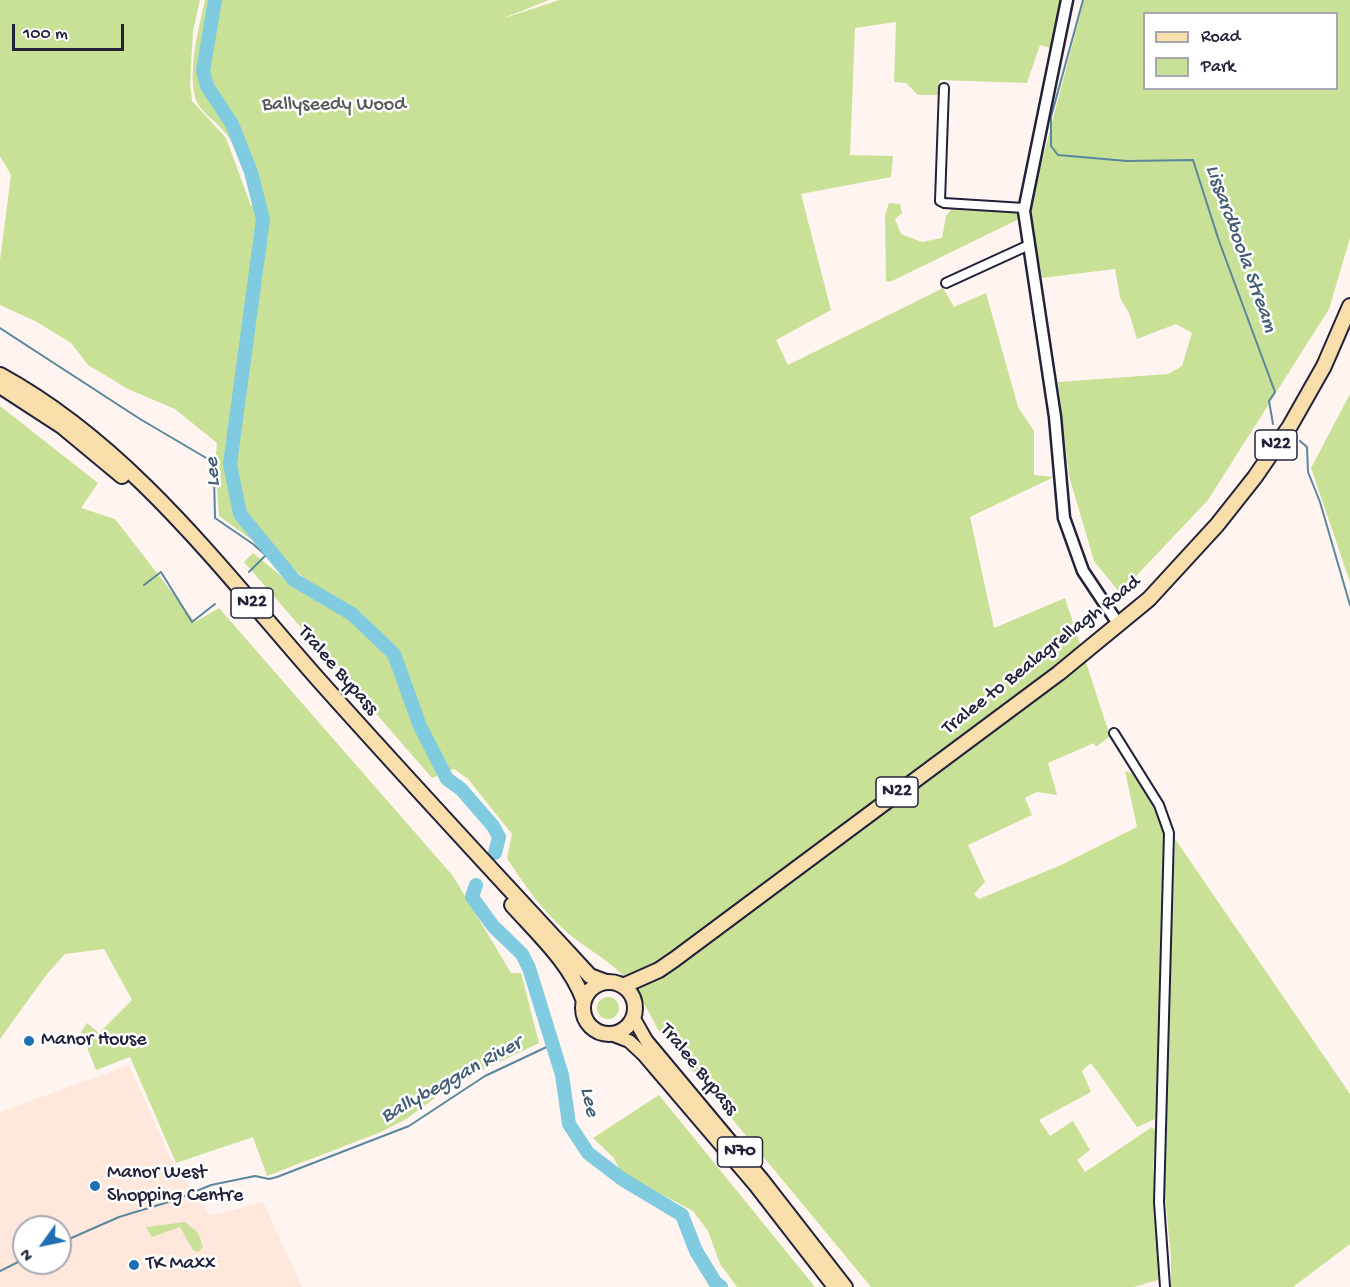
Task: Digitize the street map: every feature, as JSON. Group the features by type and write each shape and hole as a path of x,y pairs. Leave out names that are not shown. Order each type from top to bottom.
{"highway":[{"name":"Tralee to Bealagrellagh Road","path":"623,986 659,970 675,959 1059,673 1149,599 1255,477 1290,426 1324,366 1350,306"},
{"name":"Tralee Bypass","path":"0,375 69,419 144,483 477,861"},
{"name":"Tralee Bypass","path":"0,386 63,427 138,491 477,861 590,976 606,982"},
{"name":"Tralee Bypass","path":"494,878 562,961 574,978 584,1001"},
{"name":"Tralee to Bealagrellagh Road","path":"634,1001 675,959"},
{"name":"N22","path":"606,982 623,986"},
{"path":"584,1001 592,988 606,982"},
{"path":"611,1034 624,1029 633,1017 634,1001 623,986"},
{"name":"N22","path":"584,1001 583,1010 590,1025 596,1030 611,1034"}],"main road":[{"name":"Tralee Bypass","path":"633,1017 645,1040 762,1179 846,1287"},
{"name":"Tralee Bypass","path":"611,1034 629,1041 644,1055 755,1185 834,1287"}],"street":[{"path":"1067,0 1024,208 1055,417 1064,518 1080,565 1107,610 1119,625"},
{"path":"944,88 940,201 1024,208"},
{"path":"946,283 1029,245"},
{"path":"1114,734 1159,806 1169,833 1159,1202 1165,1287"}],"shaded area":[{"name":"Manor West Shopping Centre","path":"129,1065 170,1157 210,1216 263,1202 302,1287 0,1287 0,1112"}],"green space":[{"name":"Ballyseedy Wood","path":"0,0 200,0 193,31 190,83 192,101 226,138 251,206 255,204 232,143 223,130 200,107 195,97 194,61 205,0 549,0 499,20 559,0 1060,0 1054,49 1040,45 1027,83 940,80 938,95 918,95 906,83 894,82 896,22 855,28 850,155 893,156 891,177 801,194 831,310 776,340 788,365 943,288 954,307 986,293 1018,407 1034,431 1034,475 1054,477 970,517 994,628 1065,598 1110,736 1096,747 1094,743 1048,763 1057,795 1037,792 1025,798 1032,815 968,845 985,882 974,894 979,899 1061,865 1137,827 1125,771 1139,780 1151,798 1166,836 1155,1119 1137,1127 1091,1063 1082,1071 1091,1092 1039,1120 1050,1136 1073,1121 1090,1150 1077,1160 1085,1172 1152,1127 1157,1132 1153,1166 1159,1253 1158,1280 1134,1287 871,1287 657,1028 644,1003 627,980 614,967 562,928 532,894 507,858 512,834 468,779 454,769 432,778 244,562 253,553 292,585 302,576 219,516 215,464 217,443 175,409 128,389 88,365 71,343 37,322 0,305 0,260 11,175 0,156"},
{"path":"1084,0 1350,0 1350,238 1329,309 1208,500 1120,593 1094,561 1069,476 1058,382 1168,374 1182,366 1192,333 1176,324 1137,339 1129,313 1120,298 1115,269 1042,278 1029,211"},
{"path":"889,203 900,204 902,213 895,219 901,234 922,242 942,238 946,216 954,206 1010,208 1018,213 1019,219 890,282 886,281 885,216"},
{"path":"1350,394 1350,582 1311,468"},
{"path":"0,406 98,483 81,508 115,519 195,622 219,608 453,876 511,973 521,973 539,1043 456,1083 406,1119 381,1132 267,1176 253,1137 176,1163 130,1057 96,1070 81,1032 87,1023 99,1033 132,1000 104,949 65,954 47,974 0,1039"},
{"path":"1175,839 1350,1094 1350,1244 1293,1287 1171,1287 1171,1257 1163,1176"},
{"path":"608,997 616,1000 619,1008 616,1016 608,1019 600,1016 597,1008 600,1000"},
{"path":"659,1095 815,1287 737,1287 720,1264 708,1231 693,1211 621,1173 614,1158 593,1138"},
{"path":"185,1222 198,1233 203,1247 198,1252 193,1250 180,1227 152,1237 146,1227"}],"waterway":[{"name":"Lee","path":"215,0 203,71 207,86 232,124 251,172 263,219 230,464 240,514 294,580 352,614 394,654 420,726 447,779 461,789 493,826 499,837 495,853"},
{"name":"Lissardboola Stream","path":"1083,0 1051,117 1051,146 1058,155 1127,161 1193,160 1219,241 1275,392 1269,401 1273,424"},
{"path":"0,328 140,419 208,459 214,476 215,518 253,544 294,580"},
{"name":"Lissardboola Stream","path":"1300,441 1307,447 1308,472 1320,502 1350,605"},
{"path":"249,572 265,556"},
{"path":"144,585 161,572 192,622 215,604"},
{"name":"Lee","path":"476,885 472,897 493,926 522,954 529,968 562,1075 569,1124 588,1153 622,1179 682,1215 696,1251 715,1282 721,1287"},
{"name":"Ballybeggan River","path":"72,1238 119,1217 175,1200 211,1185 255,1176 269,1179 277,1177 409,1126 485,1076 553,1044"},
{"name":"Ballybeggan River","path":"0,1271 12,1265"}],"place":[{"name":"Manor House","path":"29,1041"},
{"name":"Manor West Shopping Centre","path":"95,1186"},
{"name":"TK Maxx","path":"134,1265"}]}
